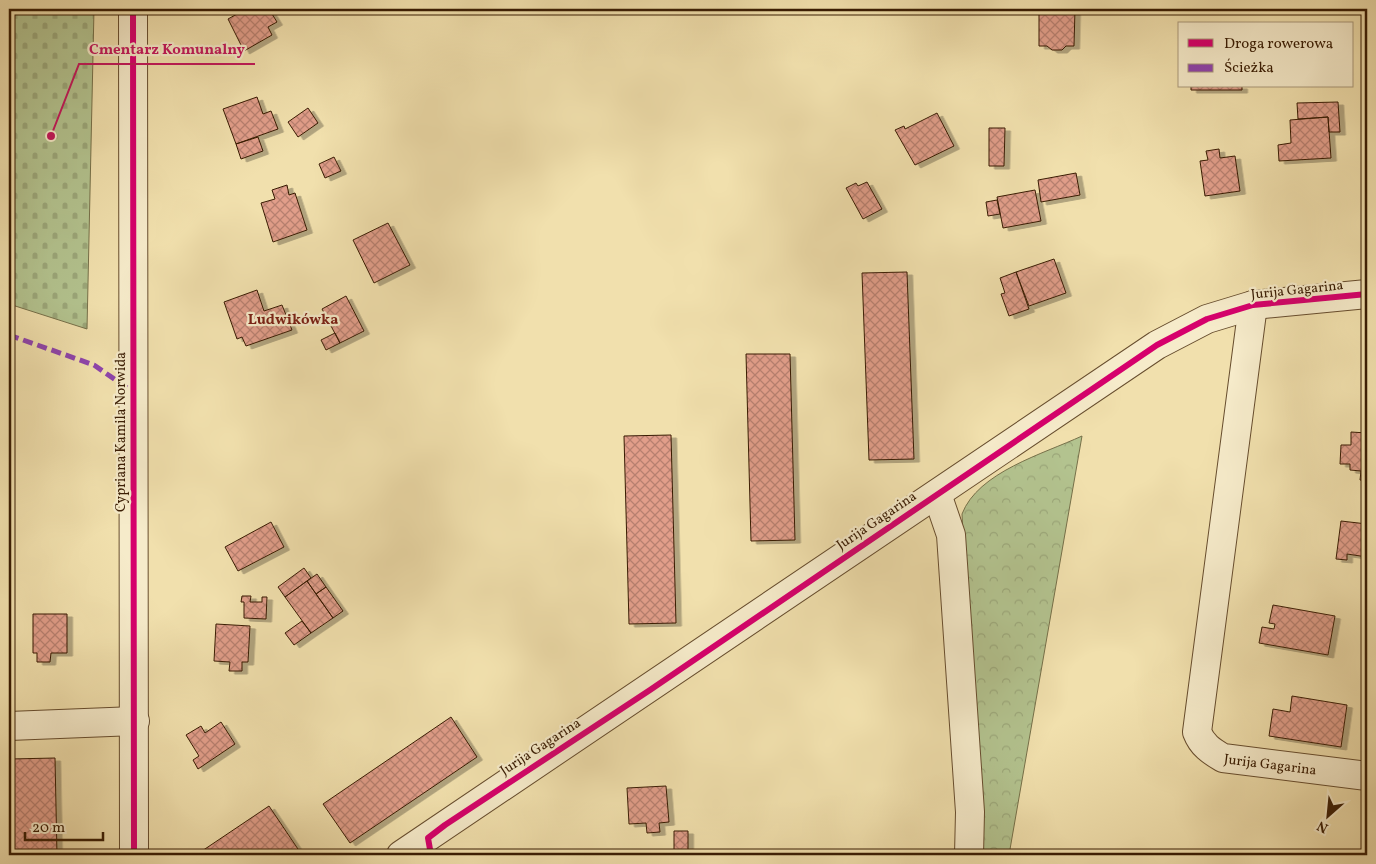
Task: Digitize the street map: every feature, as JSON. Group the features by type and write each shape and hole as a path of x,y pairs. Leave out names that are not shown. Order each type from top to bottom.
{"street":[{"name":"Cypriana Kamila Norwida","path":"133,9 134,855"},
{"name":"Jurija Gagarina","path":"401,855 430,847 937,494 1157,346 1207,319 1253,305 1367,294"},
{"name":"Jurija Gagarina","path":"1253,305 1197,732 1200,740 1208,749 1223,758 1367,776"},
{"name":"Jurija Gagarina","path":"937,494 951,535 970,812 969,855"},
{"path":"9,726 135,721"}],"green space":[{"path":"9,9 94,9 87,329 9,304"},
{"path":"1082,436 1009,855 979,855 962,514 970,499 997,476 1013,466"}],"building":[{"path":"246,9 257,9 260,13 269,9 277,22 268,27 272,35 244,51 228,19"},
{"path":"1039,9 1075,9 1074,46 1066,46 1062,50 1052,50 1047,46 1039,46"},
{"path":"1191,88 1242,88 1242,90 1191,90"},
{"path":"257,97 263,114 271,111 278,129 236,144 223,109"},
{"path":"1338,102 1340,132 1329,132 1328,117 1298,119 1297,103"},
{"path":"308,108 318,123 298,137 288,122"},
{"path":"937,113 954,146 915,165 895,130 904,126 905,129"},
{"path":"1328,117 1331,158 1279,161 1278,145 1291,143 1290,120"},
{"path":"989,128 1005,128 1004,166 989,166"},
{"path":"258,137 263,151 241,159 236,144"},
{"path":"1219,149 1220,158 1235,156 1240,191 1205,196 1200,161 1208,160 1206,151"},
{"path":"334,157 341,171 325,178 319,164"},
{"path":"1076,173 1080,195 1041,202 1038,180"},
{"path":"867,182 882,209 863,219 846,188 856,183 858,186"},
{"path":"287,185 289,195 295,193 307,230 273,242 261,203 275,199 272,190"},
{"path":"1035,190 1041,221 1003,228 997,197"},
{"path":"997,200 1000,214 988,216 986,202"},
{"path":"388,223 410,265 374,283 353,240"},
{"path":"1054,259 1066,293 1029,306 1016,272"},
{"path":"907,272 914,459 869,460 862,273"},
{"path":"1016,272 1029,309 1009,316 1001,294 1005,293 1000,278"},
{"path":"257,290 264,311 282,305 292,330 246,346 242,337 237,339 224,302"},
{"path":"346,296 364,331 340,343 322,309"},
{"path":"335,333 340,343 326,350 321,340"},
{"path":"746,354 790,354 795,540 751,541"},
{"path":"1351,432 1367,433 1367,481 1360,480 1361,471 1350,470 1350,464 1340,464 1341,445 1351,445"},
{"path":"671,435 676,623 629,624 624,436"},
{"path":"1341,521 1367,524 1367,557 1347,554 1347,560 1336,559"},
{"path":"271,522 284,547 238,571 225,547"},
{"path":"304,568 311,578 285,597 278,587"},
{"path":"317,574 326,587 316,594 307,581"},
{"path":"307,581 333,618 311,633 285,597"},
{"path":"326,587 343,611 333,618 316,594"},
{"path":"242,596 251,596 250,602 262,602 262,597 267,597 266,619 244,618 244,602 241,602"},
{"path":"1273,605 1335,616 1328,655 1259,643 1262,627 1274,629 1275,624 1269,623"},
{"path":"33,614 67,614 67,653 51,653 50,662 37,662 37,653 33,653"},
{"path":"302,621 311,633 294,645 285,633"},
{"path":"216,624 250,626 248,662 242,662 242,671 229,671 230,662 214,661"},
{"path":"1292,696 1347,705 1341,747 1269,736 1273,709 1290,712"},
{"path":"451,717 477,757 350,843 323,804"},
{"path":"221,722 235,744 198,769 193,760 199,756 186,735 201,726 205,733"},
{"path":"55,758 57,855 12,855 10,759"},
{"path":"666,786 669,822 659,823 660,832 647,833 646,823 629,824 627,788"},
{"path":"269,806 302,855 196,855"},
{"path":"674,831 688,831 688,855 674,855"}],"marked path":[{"path":"9,335 94,365 133,392"}],"cycle path":[{"path":"133,9 134,855"},
{"path":"431,855 428,838 445,825 650,690 1157,345 1207,319 1253,305 1367,294"}],"place":[{"name":"Cmentarz Komunalny","path":"51,136"}],"district":[{"name":"Ludwikówka","path":"293,319"}]}
